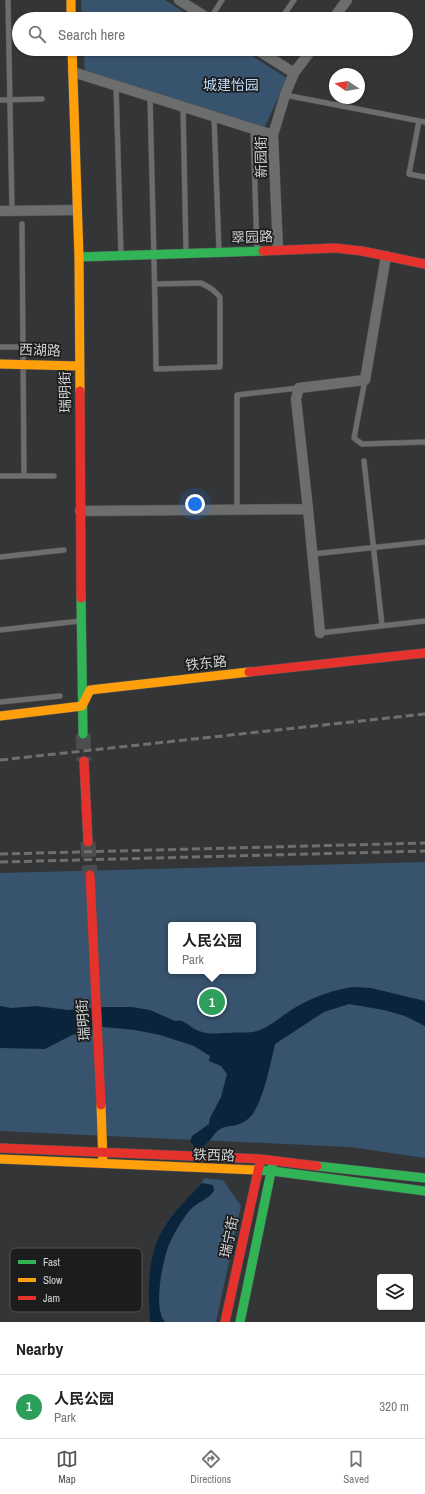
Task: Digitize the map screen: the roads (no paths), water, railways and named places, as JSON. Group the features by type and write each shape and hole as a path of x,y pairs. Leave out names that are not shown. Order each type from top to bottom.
{"street":[{"path":"71,0 72,12"},
{"path":"338,12 347,0"},
{"path":"182,1 199,12"},
{"name":"瑞明街","path":"72,56 79,257 83,734"},
{"path":"268,56 294,73"},
{"name":"新园街","path":"278,250 273,135 285,95 294,73 307,56"},
{"path":"73,72 273,135"},
{"path":"0,211 77,210"},
{"name":"翠园路","path":"79,257 335,248 362,251 425,264"},
{"path":"320,633 296,399 299,388 365,380 386,256"},
{"name":"西湖路","path":"0,364 79,366"},
{"path":"80,511 308,509"},
{"name":"铁东路","path":"82,706 90,690 425,653"},
{"path":"0,716 82,706"},
{"path":"84,761 88,842"},
{"name":"瑞明街","path":"90,875 99,1044 103,1164"},
{"name":"铁西路","path":"0,1148 260,1159 425,1178"},
{"name":"铁西路","path":"0,1159 272,1171 425,1191"},
{"name":"瑞宁街","path":"225,1322 260,1159"},
{"name":"瑞宁街","path":"240,1322 272,1171 273,1160"}],"lane":[{"path":"8,0 12,210"},
{"path":"214,12 222,0"},
{"path":"286,12 294,0"},
{"path":"116,85 121,256"},
{"path":"285,95 422,122 409,174 425,177"},
{"path":"150,96 156,369 220,367 220,297 212,289 201,283 155,284"},
{"path":"0,100 42,99"},
{"path":"183,106 186,253"},
{"path":"214,116 219,252"},
{"path":"253,128 257,251"},
{"path":"22,224 24,476"},
{"path":"0,347 24,347"},
{"path":"365,380 354,438 362,444 425,442"},
{"path":"237,509 237,395 299,388"},
{"path":"364,461 382,626"},
{"path":"0,476 54,476"},
{"path":"313,554 425,542"},
{"path":"0,557 64,550"},
{"path":"0,630 81,621"},
{"path":"320,633 425,621"},
{"path":"0,702 60,696"}],"tunnel":[{"path":"83,734 84,761"},
{"path":"88,842 90,875"}],"railway":[{"path":"0,760 425,714"},
{"path":"0,854 425,843"},
{"path":"0,862 425,851"}],"place":[{"name":"人民公园","path":"212,1002"}],"park label":[{"name":"城建怡园","path":"231,85"}]}
